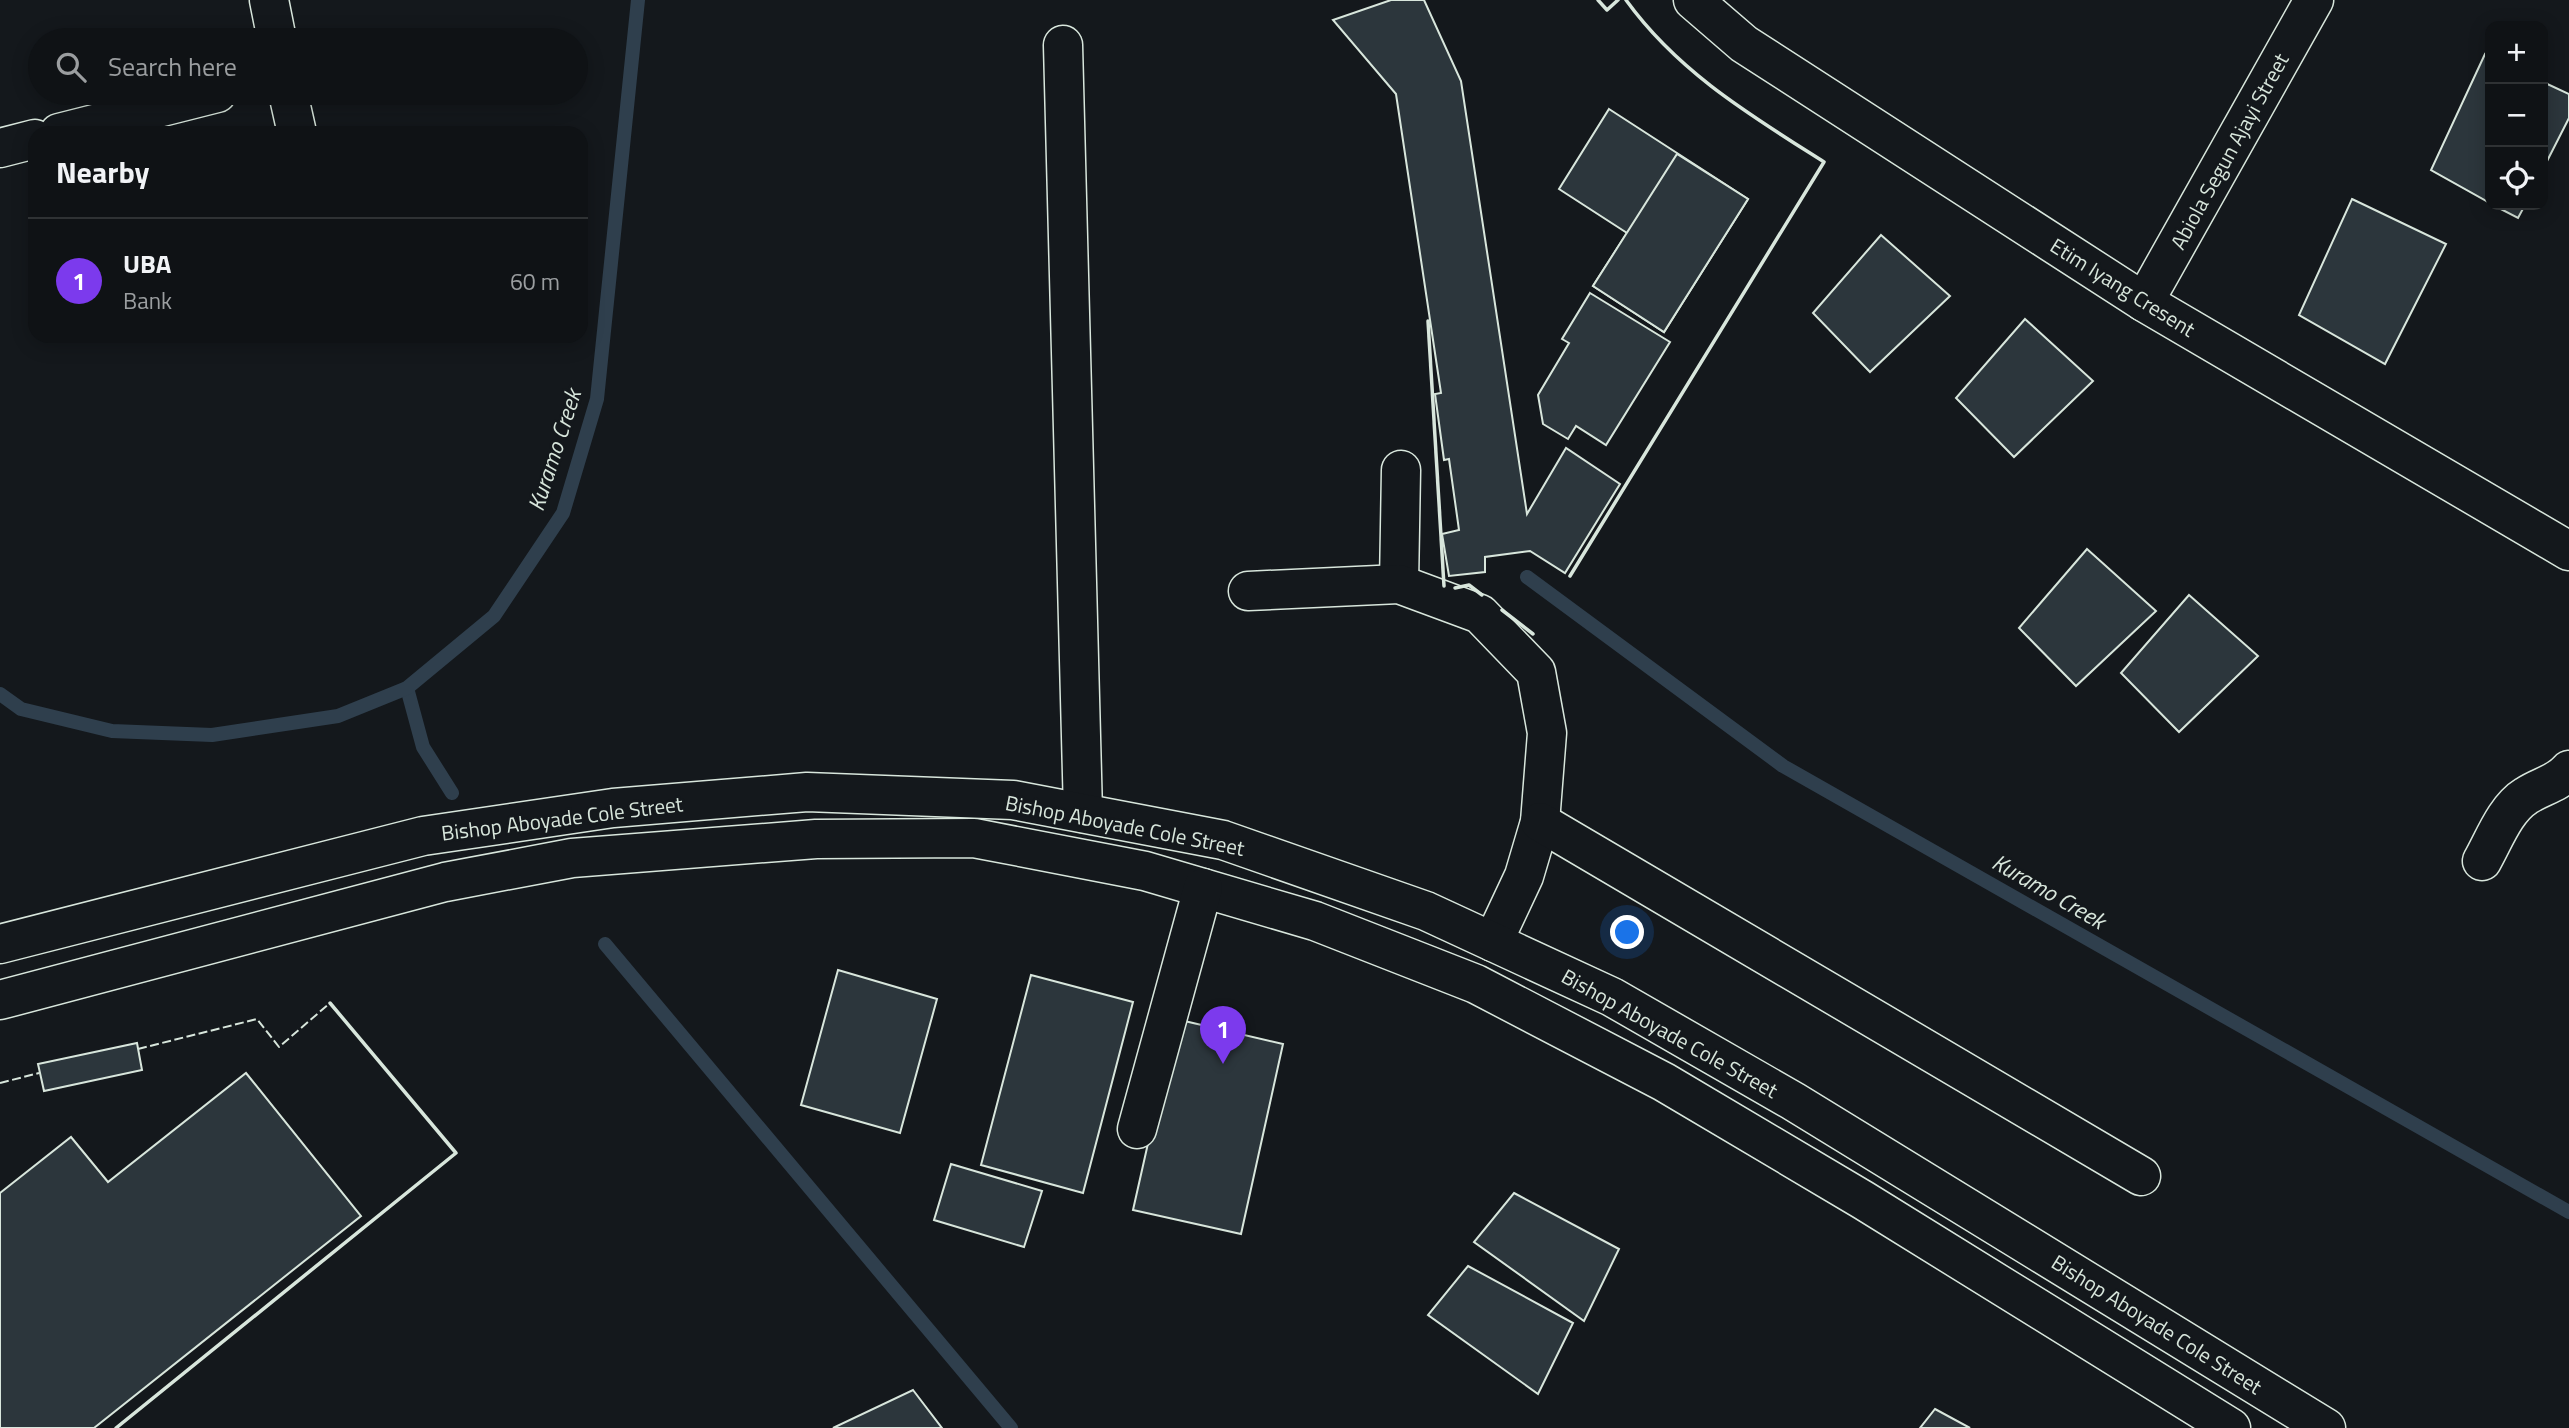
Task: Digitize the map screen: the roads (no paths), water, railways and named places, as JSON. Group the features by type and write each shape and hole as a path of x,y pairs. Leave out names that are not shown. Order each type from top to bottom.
{"street":[{"path":"269,0 275,28"},
{"name":"Etim Iyang Cresent","path":"1693,0 1744,44 2144,302 2569,551"},
{"name":"Abiola Segun Ajayi Street","path":"2144,302 2314,0"},
{"path":"1063,45 1083,813"},
{"path":"86,126 169,105"},
{"path":"291,105 295,126"},
{"path":"0,148 28,141"},
{"path":"1399,584 1401,470"},
{"path":"1248,591 1399,584 1480,614 1536,672 1547,733 1540,822 1524,876 1493,942"},
{"path":"2482,861 2514,805 2526,795 2561,780 2569,770"},
{"name":"Bishop Aboyade Cole Street","path":"0,944 423,836 613,808 807,792 1013,800 1223,840 1426,911 1612,997 1793,1101 2326,1428"},
{"path":"1540,822 2141,1176"},
{"name":"Bishop Aboyade Cole Street","path":"0,1000 445,882 572,858 816,839 974,838 1145,871 1315,920 1476,984 1664,1082 1863,1200 2231,1428"},
{"path":"1137,1129 1203,888"}],"waterway":[{"name":"Kuramo Creek","path":"0,694 21,709 112,731 212,735 338,716 407,688 494,616 563,513 597,399 638,0"},
{"name":"Kuramo Creek","path":"1527,577 1783,766 2569,1212"},
{"path":"407,688 423,747 452,793"},
{"path":"605,944 1011,1428"}],"place":[{"name":"UBA","path":"1223,1064"}]}
